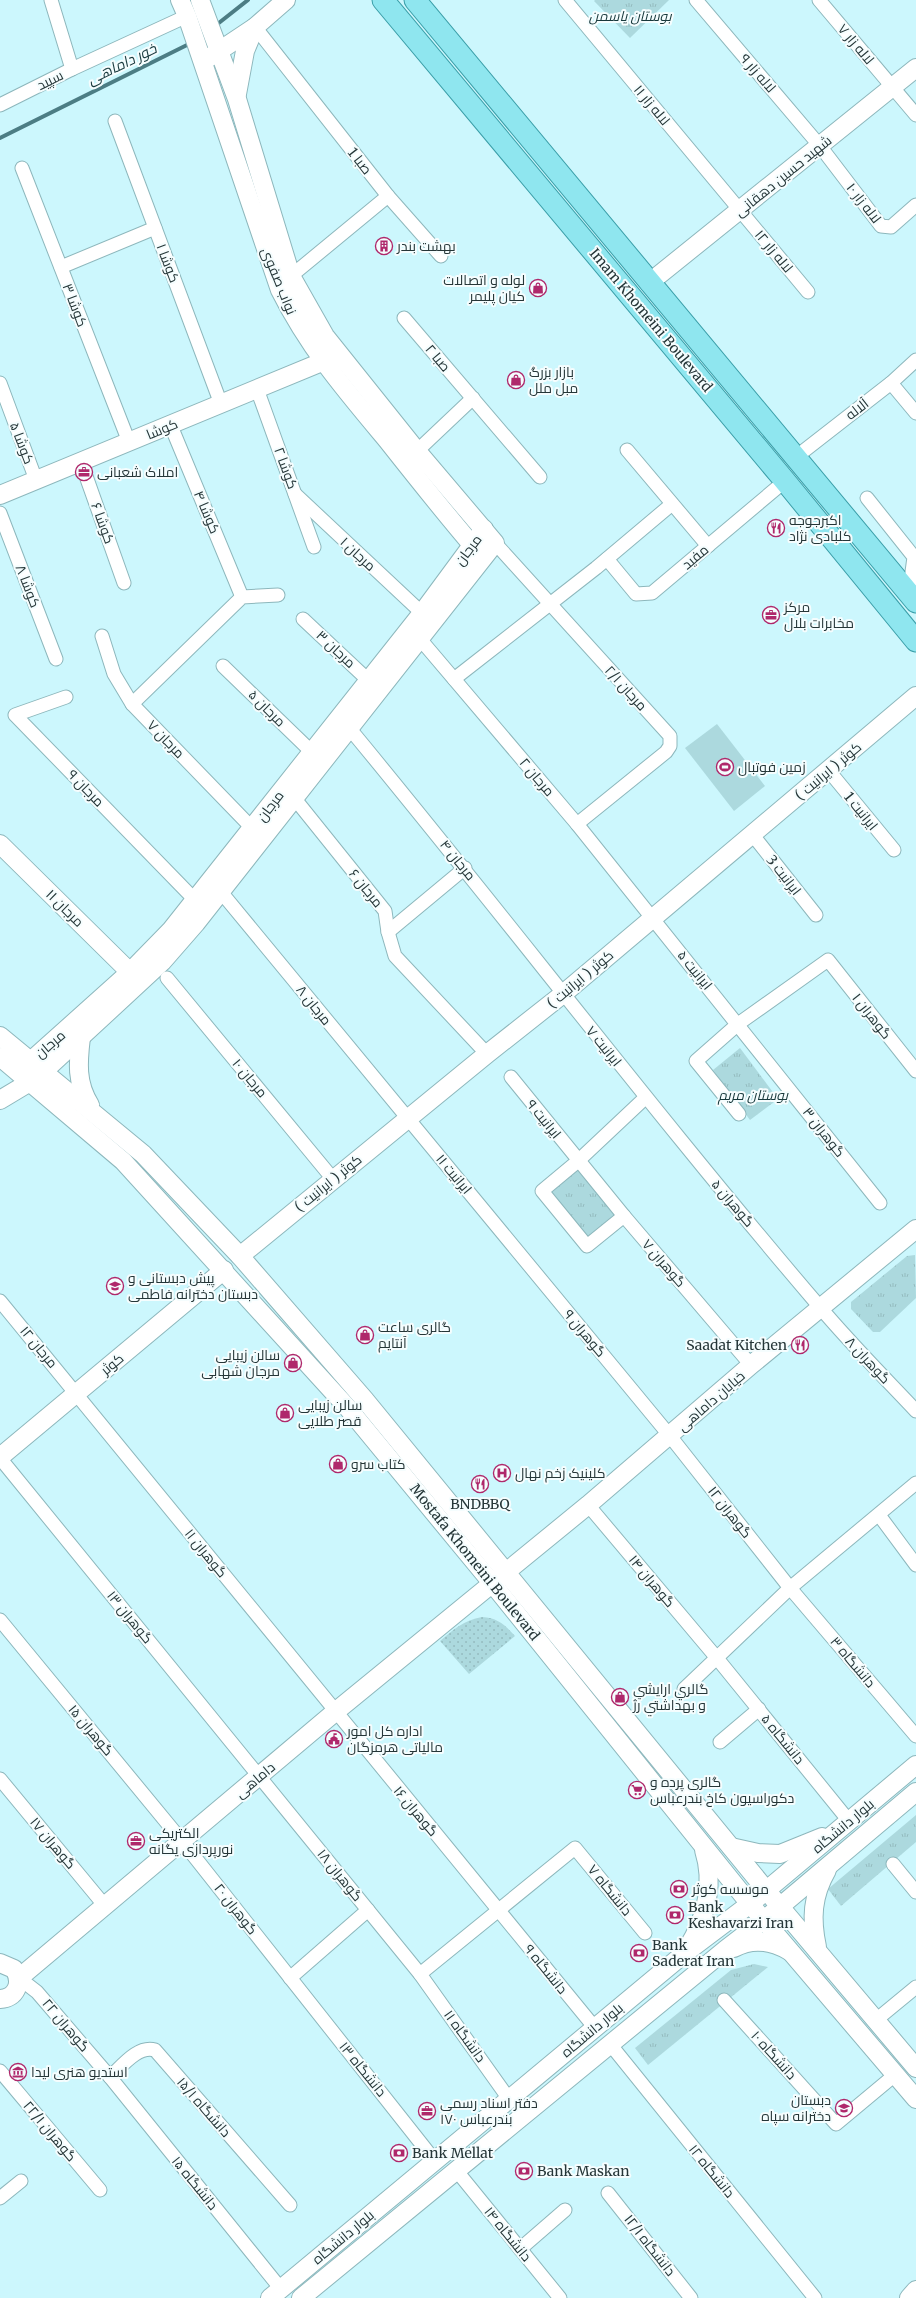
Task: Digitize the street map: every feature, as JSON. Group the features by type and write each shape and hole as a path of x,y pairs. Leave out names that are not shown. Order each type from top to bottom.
{"main road":[{"name":"Imam Khomeini Boulevard","path":"383,0 785,481 916,641"},
{"name":"Imam Khomeini Boulevard","path":"415,0 649,283 914,594"}],"street":[{"path":"51,0 72,69"},
{"path":"202,59 255,27 286,0"},
{"name":"لاله زار ۱۱","path":"565,0 740,210"},
{"name":"لاله زار ۹","path":"696,0 820,146"},
{"name":"لاله زار ۷","path":"819,0 916,116"},
{"path":"186,14 204,8"},
{"name":"نواب صفوی","path":"204,8 237,99 291,276 325,336 331,358 478,551"},
{"name":"سپید","path":"0,105 186,14"},
{"name":"نواب صفوی","path":"186,14 280,290 295,320 418,451 490,536"},
{"path":"237,99 245,51 255,27"},
{"name":"صبا 1","path":"255,27 388,196 441,256"},
{"name":"شهید حسین دهقانی","path":"649,283 916,68"},
{"name":"کوشا ۱","path":"115,122 221,404"},
{"name":"لاله زار ۱۰","path":"820,146 881,226 891,227 916,205"},
{"name":"کوشا ۳","path":"22,168 129,442"},
{"path":"291,276 388,196"},
{"name":"لاله زار ۱۲","path":"740,210 808,292"},
{"path":"60,267 155,228"},
{"name":"صبا ۲","path":"404,318 540,478"},
{"name":"کوشا","path":"0,495 171,426 331,358"},
{"name":"آلاله","path":"796,457 890,383 916,360"},
{"name":"کوشا ۵","path":"0,383 36,480"},
{"path":"890,383 916,413"},
{"name":"کوشا ۲","path":"257,389 314,547"},
{"path":"418,451 473,398"},
{"name":"کوشا ۴","path":"171,426 242,597"},
{"path":"627,450 708,546"},
{"name":"کوشا ۶","path":"81,462 124,583"},
{"name":"مفید","path":"607,559 636,594 652,594 785,481"},
{"name":"مرجان ۱","path":"295,494 422,613"},
{"path":"867,498 914,557 914,594"},
{"path":"454,679 549,603 596,568 672,504"},
{"name":"کوشا ۸","path":"0,513 56,659"},
{"name":"مرجان","path":"30,1072 134,978 162,962 221,892 295,799 317,757 368,680 422,613 490,536"},
{"name":"مرجان ۲/۱","path":"490,536 670,736 670,746 666,752 577,824"},
{"name":"مرجان","path":"30,1072 81,1037 134,978 253,829 317,757 350,729 420,639 478,551"},
{"path":"132,704 242,597 278,595"},
{"name":"مرجان ۳","path":"303,619 368,680"},
{"name":"مرجان ۷","path":"102,636 114,674 132,704 253,829"},
{"name":"مرجان ۲","path":"420,639 577,824 652,917"},
{"name":"مرجان ۵","path":"224,666 317,757"},
{"name":"مرجان ۹","path":"66,696 15,715 195,900"},
{"name":"کوثر ( ایرانیت )","path":"240,1256 408,1118 563,994 652,917 829,771 916,696"},
{"name":"مرجان ۴","path":"350,729 465,868 563,994"},
{"name":"ایرانیت 1","path":"829,771 894,850"},
{"name":"مرجان ۶","path":"295,799 385,911 388,932 395,956 487,1054"},
{"name":"ایرانیت 3","path":"752,834 816,915"},
{"name":"مرجان ۱۱","path":"0,844 134,978"},
{"path":"388,932 465,868"},
{"name":"مرجان ۸","path":"221,892 408,1118"},
{"name":"ایرانیت ۵","path":"652,917 738,1024"},
{"name":"گوهران ۱","path":"738,1024 828,960 916,1071"},
{"name":"مرجان ۱۰","path":"167,978 333,1179"},
{"name":"ایرانیت ۷","path":"563,994 646,1098"},
{"path":"738,1024 696,1062 739,1114"},
{"name":"گوهران ۳","path":"738,1024 880,1203"},
{"name":"Mostafa Khomeini Boulevard","path":"0,1036 30,1072 123,1161 224,1270 499,1578 817,1948 916,2068"},
{"path":"81,1037 78,1067 79,1083 82,1094 94,1113"},
{"name":"Mostafa Khomeini Boulevard","path":"0,1057 30,1072 94,1113 143,1154 240,1256 365,1400 702,1844 750,1904 794,1953 916,2099"},
{"path":"3,1097 30,1072"},
{"name":"ایرانیت ۹","path":"511,1077 578,1161"},
{"path":"624,1216 587,1246 542,1191 578,1161 646,1098"},
{"name":"گوهران ۵","path":"646,1098 821,1308"},
{"name":"ایرانیت ۱۱","path":"408,1118 500,1230"},
{"name":"گوهران ۷","path":"578,1161 751,1365"},
{"name":"گوهران ۹","path":"500,1230 670,1436"},
{"name":"خیابان داماهی","path":"499,1578 670,1436 751,1365 821,1308 914,1236"},
{"name":"کوثر","path":"0,1457 224,1270"},
{"name":"مرجان ۱۲","path":"0,1301 77,1394"},
{"name":"گوهران ۸","path":"821,1308 916,1411"},
{"name":"گوهران ۱۱","path":"77,1394 335,1712"},
{"name":"گوهران ۱۲","path":"670,1436 790,1588"},
{"name":"گوهران ۱۳","path":"0,1457 260,1776"},
{"path":"684,1688 790,1588 916,1483"},
{"name":"گوهران ۱۴","path":"588,1505 716,1657"},
{"path":"879,1515 916,1565"},
{"name":"داماهی","path":"19,1978 335,1712 499,1578"},
{"name":"دانشگاه ۳","path":"790,1588 916,1736"},
{"name":"گوهران ۱۵","path":"0,1620 182,1841"},
{"name":"دانشگاه ۵","path":"716,1657 759,1709 844,1825"},
{"path":"720,1742 759,1709"},
{"name":"گوهران ۱۶","path":"335,1712 498,1911"},
{"name":"بلوار دانشگاه","path":"275,2293 685,1953 750,1904 916,1765"},
{"name":"گوهران ۱۸","path":"260,1776 420,1974"},
{"name":"گوهران ۱۷","path":"0,1780 105,1906"},
{"name":"بلوار دانشگاه","path":"301,2298 712,1960 764,1920 916,1792"},
{"path":"731,1847 758,1853 780,1854 844,1825"},
{"name":"گوهران ۲۰","path":"182,1841 290,1978"},
{"path":"685,1953 696,1934 709,1895 709,1869 702,1844"},
{"name":"دانشگاه ۷","path":"498,1911 575,1848 645,1933"},
{"path":"817,1948 813,1927 814,1901 820,1882 830,1863"},
{"path":"893,1864 916,1892"},
{"path":"290,1978 368,1910"},
{"path":"420,1974 498,1911"},
{"name":"دانشگاه ۹","path":"498,1911 595,2028"},
{"path":"712,1960 736,1946 753,1941 768,1942 794,1953"},
{"path":"0,1963 14,1969 19,1978 15,1993 9,1998 0,1999"},
{"name":"دانشگاه ۱۱","path":"420,1974 509,2099"},
{"name":"گوهران ۲۲","path":"19,1978 37,1992 110,2077"},
{"name":"دانشگاه ۱۳","path":"290,1978 435,2161"},
{"path":"876,2020 916,1987"},
{"name":"دانشگاه ۱۰","path":"724,2000 836,2124 896,2074"},
{"name":"دانشگاه ۱۲","path":"610,2044 815,2298"},
{"name":"دانشگاه ۱۵/۱","path":"110,2077 142,2049 149,2048 155,2050 290,2205"},
{"name":"گوهران ۲۲/۱","path":"0,2071 100,2190"},
{"name":"دانشگاه ۱۵","path":"110,2077 275,2293"},
{"name":"دانشگاه ۱۴","path":"456,2170 560,2298"},
{"path":"0,2198 21,2181"},
{"name":"دانشگاه ۱۲/۱","path":"608,2193 691,2298"},
{"path":"520,2249 564,2210"},
{"path":"909,2298 916,2290"}],"green space":[{"name":"بوستان یاسمن","path":"669,0 630,38 594,1"},
{"name":"زمین فوتبال","path":"717,724 765,786 734,811 685,748"},
{"name":"بوستان مریم","path":"740,1048 778,1099 750,1120 713,1070"},
{"path":"577,1168 617,1216 588,1240 548,1192"},
{"path":"915,1255 916,1298 880,1332 873,1332 851,1309 851,1302 907,1256"},
{"path":"482,1617 501,1623 515,1636 469,1674 440,1641 464,1623"},
{"path":"916,1815 916,1842 841,1906 828,1889"},
{"path":"754,1964 768,1967 648,2065 635,2048 731,1970"}],"waterway":[{"name":"خور داماهی","path":"215,26 248,0"},
{"name":"خور داماهی","path":"0,138 191,43"}],"place":[{"name":"بهشت بندر","path":"384,246"},
{"name":"لوله و اتصالات کیان پلیمر","path":"538,288"},
{"name":"بازار بزرگ مبل ملل","path":"516,380"},
{"name":"املاک شعبانی","path":"84,472"},
{"name":"اکبرجوجه کلبادی نژاد","path":"776,528"},
{"name":"مرکز مخابرات بلال","path":"771,615"},
{"name":"زمین فوتبال","path":"725,767"},
{"name":"پیش دبستانی و دبستان دخترانه فاطمی","path":"115,1286"},
{"name":"گالری ساعت آنتایم","path":"365,1335"},
{"name":"Saadat Kitchen","path":"800,1345"},
{"name":"سالن زیبایی مرجان شهابی","path":"293,1363"},
{"name":"سالن زیبایی قصر طلایی","path":"285,1413"},
{"name":"کتاب سرو","path":"338,1464"},
{"name":"کلینیک زخم نهال","path":"502,1473"},
{"name":"BNDBBQ","path":"480,1484"},
{"name":"گالري ارايشي و بهداشتي رژ","path":"620,1697"},
{"name":"اداره کل امور مالیاتی هرمزگان","path":"334,1739"},
{"name":"گالری پرده و دکوراسیون کاخ بندرعباس","path":"637,1790"},
{"name":"الکتریکی نورپردازی یگانه","path":"136,1841"},
{"name":"موسسه کوثر","path":"679,1889"},
{"name":"Bank Keshavarzi Iran","path":"675,1915"},
{"name":"Bank Saderat Iran","path":"639,1953"},
{"name":"استدیو هنری لیدا","path":"18,2072"},
{"name":"دبستان دخترانه سپاه","path":"844,2108"},
{"name":"دفتر اسناد رسمی ۱۷۰ بندرعباس","path":"427,2111"},
{"name":"Bank Mellat","path":"399,2153"},
{"name":"Bank Maskan","path":"524,2171"}]}
